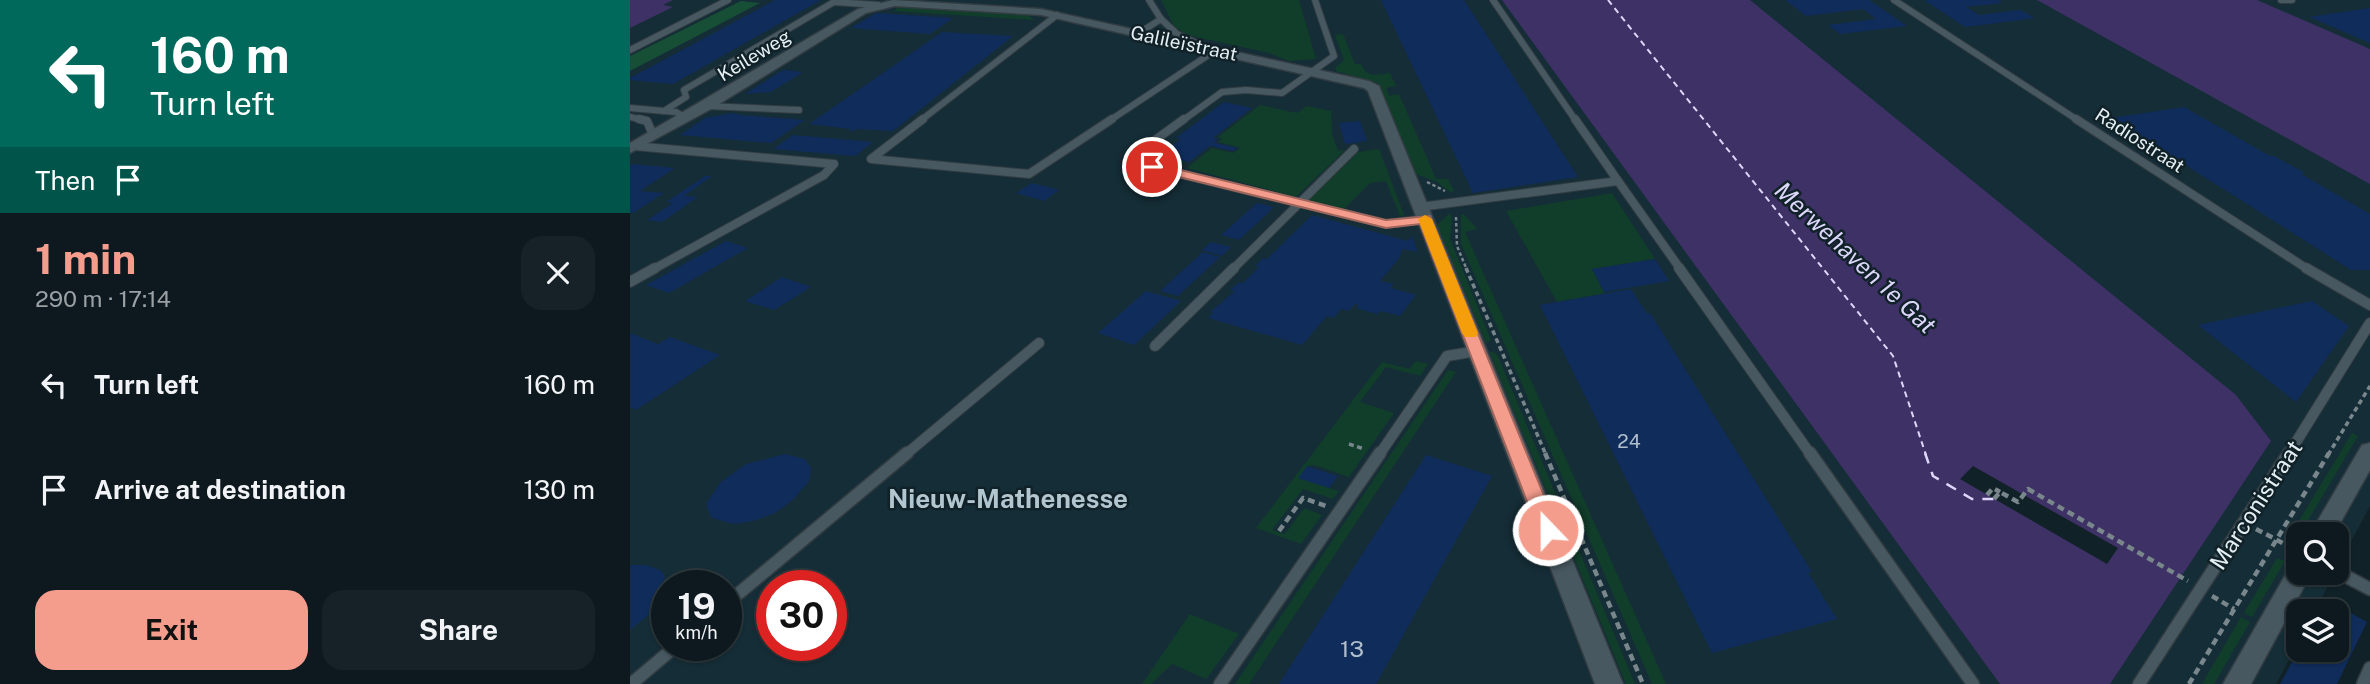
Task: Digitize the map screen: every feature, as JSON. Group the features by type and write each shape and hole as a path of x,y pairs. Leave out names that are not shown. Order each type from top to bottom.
{"street":[{"name":"Galileïstraat","path":"887,2 1058,15 1366,83 1372,87 1609,684"},
{"name":"Keileweg","path":"632,147 706,106 862,11 887,2"},
{"path":"2329,522 2370,451"},
{"path":"2237,684 2293,585"}],"lane":[{"path":"630,50 728,0"},
{"path":"1058,15 871,159 1030,174 1211,49 1167,26 1149,0"},
{"path":"1315,0 1334,56 1282,93 1246,90 1222,92 1136,154 1135,163 1386,224 1452,203 1618,181"},
{"path":"1493,0 1973,684"},
{"name":"Radiostraat","path":"1894,0 2294,261 2370,305"},
{"path":"2281,0 2292,0"},
{"path":"664,111 687,97 684,90 834,2 887,2"},
{"path":"1144,34 1161,19"},
{"path":"1144,34 1167,26"},
{"path":"706,106 799,110"},
{"path":"630,108 681,115 677,121"},
{"path":"630,117 647,121 653,135"},
{"path":"630,282 824,175 834,164 632,147"},
{"path":"1155,346 1354,149"},
{"name":"Marconistraat","path":"2139,684 2245,523 2370,323"},
{"path":"742,591 1039,343"},
{"path":"1220,684 1447,356 1477,351"},
{"path":"2349,578 2370,589"},
{"path":"631,684 658,661"},
{"path":"2363,684 2370,668"}],"path":[{"path":"1410,178 1430,182 1441,188 1452,203 1456,215 1457,246 1643,684"},
{"name":"Marconistraat","path":"2189,684 2370,387"},
{"path":"1349,444 1357,446"},
{"path":"1987,495 1993,488 2018,502 2028,489 2185,579"},
{"path":"1994,499 2000,492"},
{"path":"1279,531 1303,498 1339,511"},
{"path":"2245,523 2286,545"}],"shaded area":[{"path":"630,0 2370,0 2370,506 2349,546 2349,522 2286,522 2286,585 2328,585 2321,599 2286,599 2288,662 2276,684 630,684"}],"green space":[{"path":"1161,0 1299,0 1316,59 1289,61 1269,53 1187,35 1174,26"},
{"path":"741,1 760,3 630,71 630,56"},
{"path":"900,6 1029,15 1034,20 894,11"},
{"path":"1343,34 1355,64 1361,64 1366,72 1372,74 1390,73 1396,86 1386,88 1389,96 1399,94 1436,179 1448,179 1454,191 1450,192 1437,182 1416,174 1378,83 1336,71 1336,67 1344,60 1335,35"},
{"path":"1260,105 1297,113 1307,106 1331,111 1332,134 1338,151 1345,150 1296,197 1187,168 1212,148 1233,153 1240,148 1218,142 1222,139 1218,137"},
{"path":"1379,149 1404,215 1400,216 1386,181 1370,183 1344,209 1309,200 1358,152"},
{"path":"1612,193 1655,259 1592,269 1604,292 1602,294 1557,302 1506,211"},
{"path":"1450,213 1450,239 1491,340 1486,343 1437,225"},
{"path":"1464,214 1477,229 1465,232 1666,684 1652,684 1461,244 1461,215"},
{"path":"1489,351 1497,354 1635,684 1626,684"},
{"path":"1416,361 1428,364 1420,376 1386,367 1360,402 1394,413 1349,477 1314,465 1307,466 1299,478 1339,491 1333,499 1303,489 1272,530 1285,534 1304,508 1322,515 1301,544 1256,528 1382,362 1409,369"},
{"path":"1448,370 1456,372 1249,684 1235,684"},
{"path":"2352,433 2358,436 2307,522 2298,522"},
{"path":"2277,558 2285,561 2252,617 2244,613"},
{"path":"1190,614 1239,634 1206,679 1172,664 1151,684 1142,684"},
{"path":"2241,617 2250,622 2214,684 2202,684"}],"water":[{"path":"630,0 673,0 663,5 673,7 630,28"},
{"name":"Merwehaven 1e Gat","path":"1502,0 1750,0 2236,395 2271,441 2110,684 2000,684"},
{"path":"2037,0 2257,0 2370,49 2370,184"}],"pier":[{"path":"1973,466 2118,548 2107,564 1960,479"}],"building":[{"path":"775,0 821,0 673,84 630,80 630,78"},
{"path":"1381,0 1464,0 1578,177 1473,193"},
{"path":"1785,0 1869,0 1907,26 1840,34 1828,25 1876,19 1863,9 1806,16"},
{"path":"1924,0 1998,0 2003,3 1966,7 1979,15 2020,10 2035,18 1965,27"},
{"path":"2370,8 2370,43 2309,17"},
{"path":"876,13 953,18 930,34 851,28"},
{"path":"942,32 1013,36 893,131 858,129 850,132 851,129 809,124"},
{"path":"783,70 803,72 771,92 745,94"},
{"path":"1224,102 1252,108 1213,138 1218,139 1215,143 1238,148 1233,151 1210,146 1189,162 1160,155 1181,139 1176,138"},
{"path":"2184,107 2305,173 2301,174 2370,214 2370,270 2351,270 2111,118"},
{"path":"733,113 805,120 771,143 680,135 705,118"},
{"path":"1360,121 1367,141 1345,144 1339,123"},
{"path":"793,135 873,142 855,156 773,149"},
{"path":"630,165 675,168 640,191 664,193 630,213"},
{"path":"705,176 712,176 684,196 698,197 662,222 647,220 673,203 666,202"},
{"path":"1032,183 1059,190 1044,201 1016,193"},
{"path":"1257,203 1274,207 1239,240 1221,235"},
{"path":"1312,215 1408,241 1412,236 1418,252 1402,249 1400,257 1380,281 1394,284 1391,288 1416,295 1400,316 1381,311 1377,314 1356,308 1359,305 1355,304 1349,311 1341,309 1334,318 1327,316 1302,345 1208,318 1213,313 1210,312 1235,291 1230,290 1239,282 1243,283 1259,267 1255,266 1263,258 1267,259"},
{"path":"726,241 748,248 669,293 646,285"},
{"path":"1211,242 1231,247 1222,256 1202,250"},
{"path":"1203,252 1220,257 1178,296 1160,291"},
{"path":"1655,259 1669,281 1604,292 1592,269"},
{"path":"782,277 811,287 774,310 745,301"},
{"path":"1631,289 1647,314 1650,313 1812,572 1808,573 1837,619 1712,653 1540,305"},
{"path":"1146,291 1181,301 1134,345 1098,333"},
{"path":"2312,301 2349,326 2296,402 2198,325"},
{"path":"630,333 658,344 670,337 720,355 636,410 630,407"},
{"path":"785,454 805,459 811,468 809,481 793,500 775,513 753,521 734,524 712,518 707,502 721,482 746,464"},
{"path":"1426,455 1492,476 1376,684 1279,684"},
{"path":"1307,466 1338,476 1329,488 1298,478"},
{"path":"630,565 646,565 660,570 651,570 651,613 630,630"},
{"path":"2349,612 2367,622 2349,659"},
{"path":"2292,662 2348,662 2337,684 2280,684"}],"ferry route":[{"path":"1608,0 1893,356 1926,455"},
{"path":"1925,453 1933,476 1972,499 1994,499"}],"slow traffic":[{"path":"1425,219 1470,333"}],"district":[{"name":"Nieuw-Mathenesse","path":"1008,499"}],"route":[{"path":"1152,167 1386,224 1425,219 1548,530"}]}
